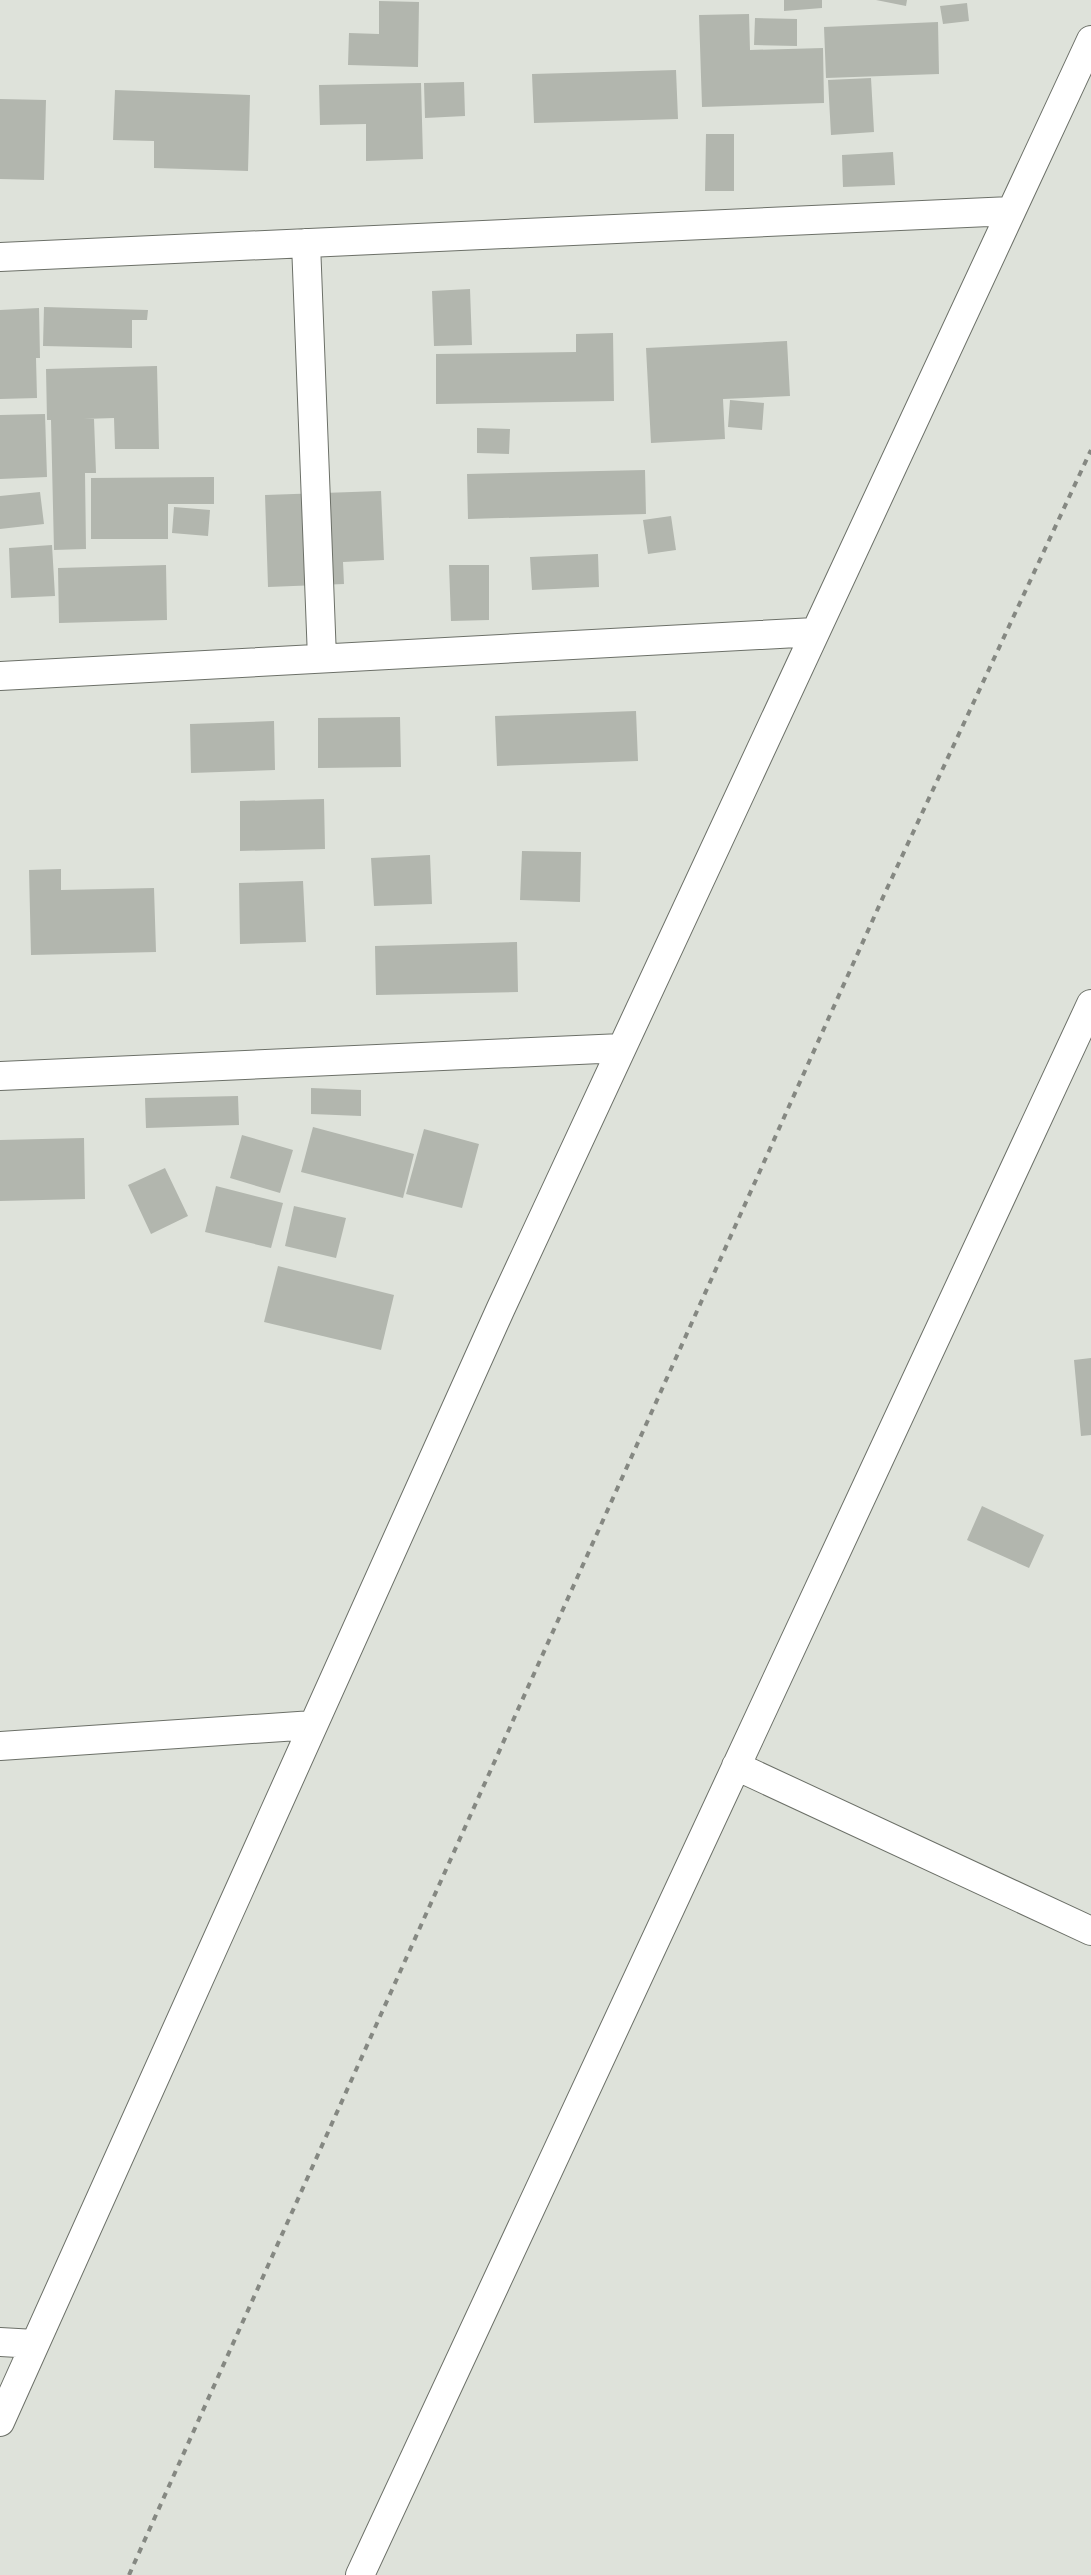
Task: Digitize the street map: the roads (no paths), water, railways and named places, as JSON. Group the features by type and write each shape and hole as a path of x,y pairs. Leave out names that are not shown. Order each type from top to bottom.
{"street":[{"path":"0,2422 501,1308 1091,40"},
{"path":"0,257 1011,211"},
{"path":"306,243 322,658"},
{"path":"0,676 815,632"},
{"path":"360,2575 1091,1004"},
{"path":"0,1076 622,1048"},
{"path":"0,1746 313,1725"},
{"path":"736,1766 1091,1931"},
{"path":"0,2342 35,2344"}],"railway":[{"path":"129,2575 884,895 1091,450"}]}
